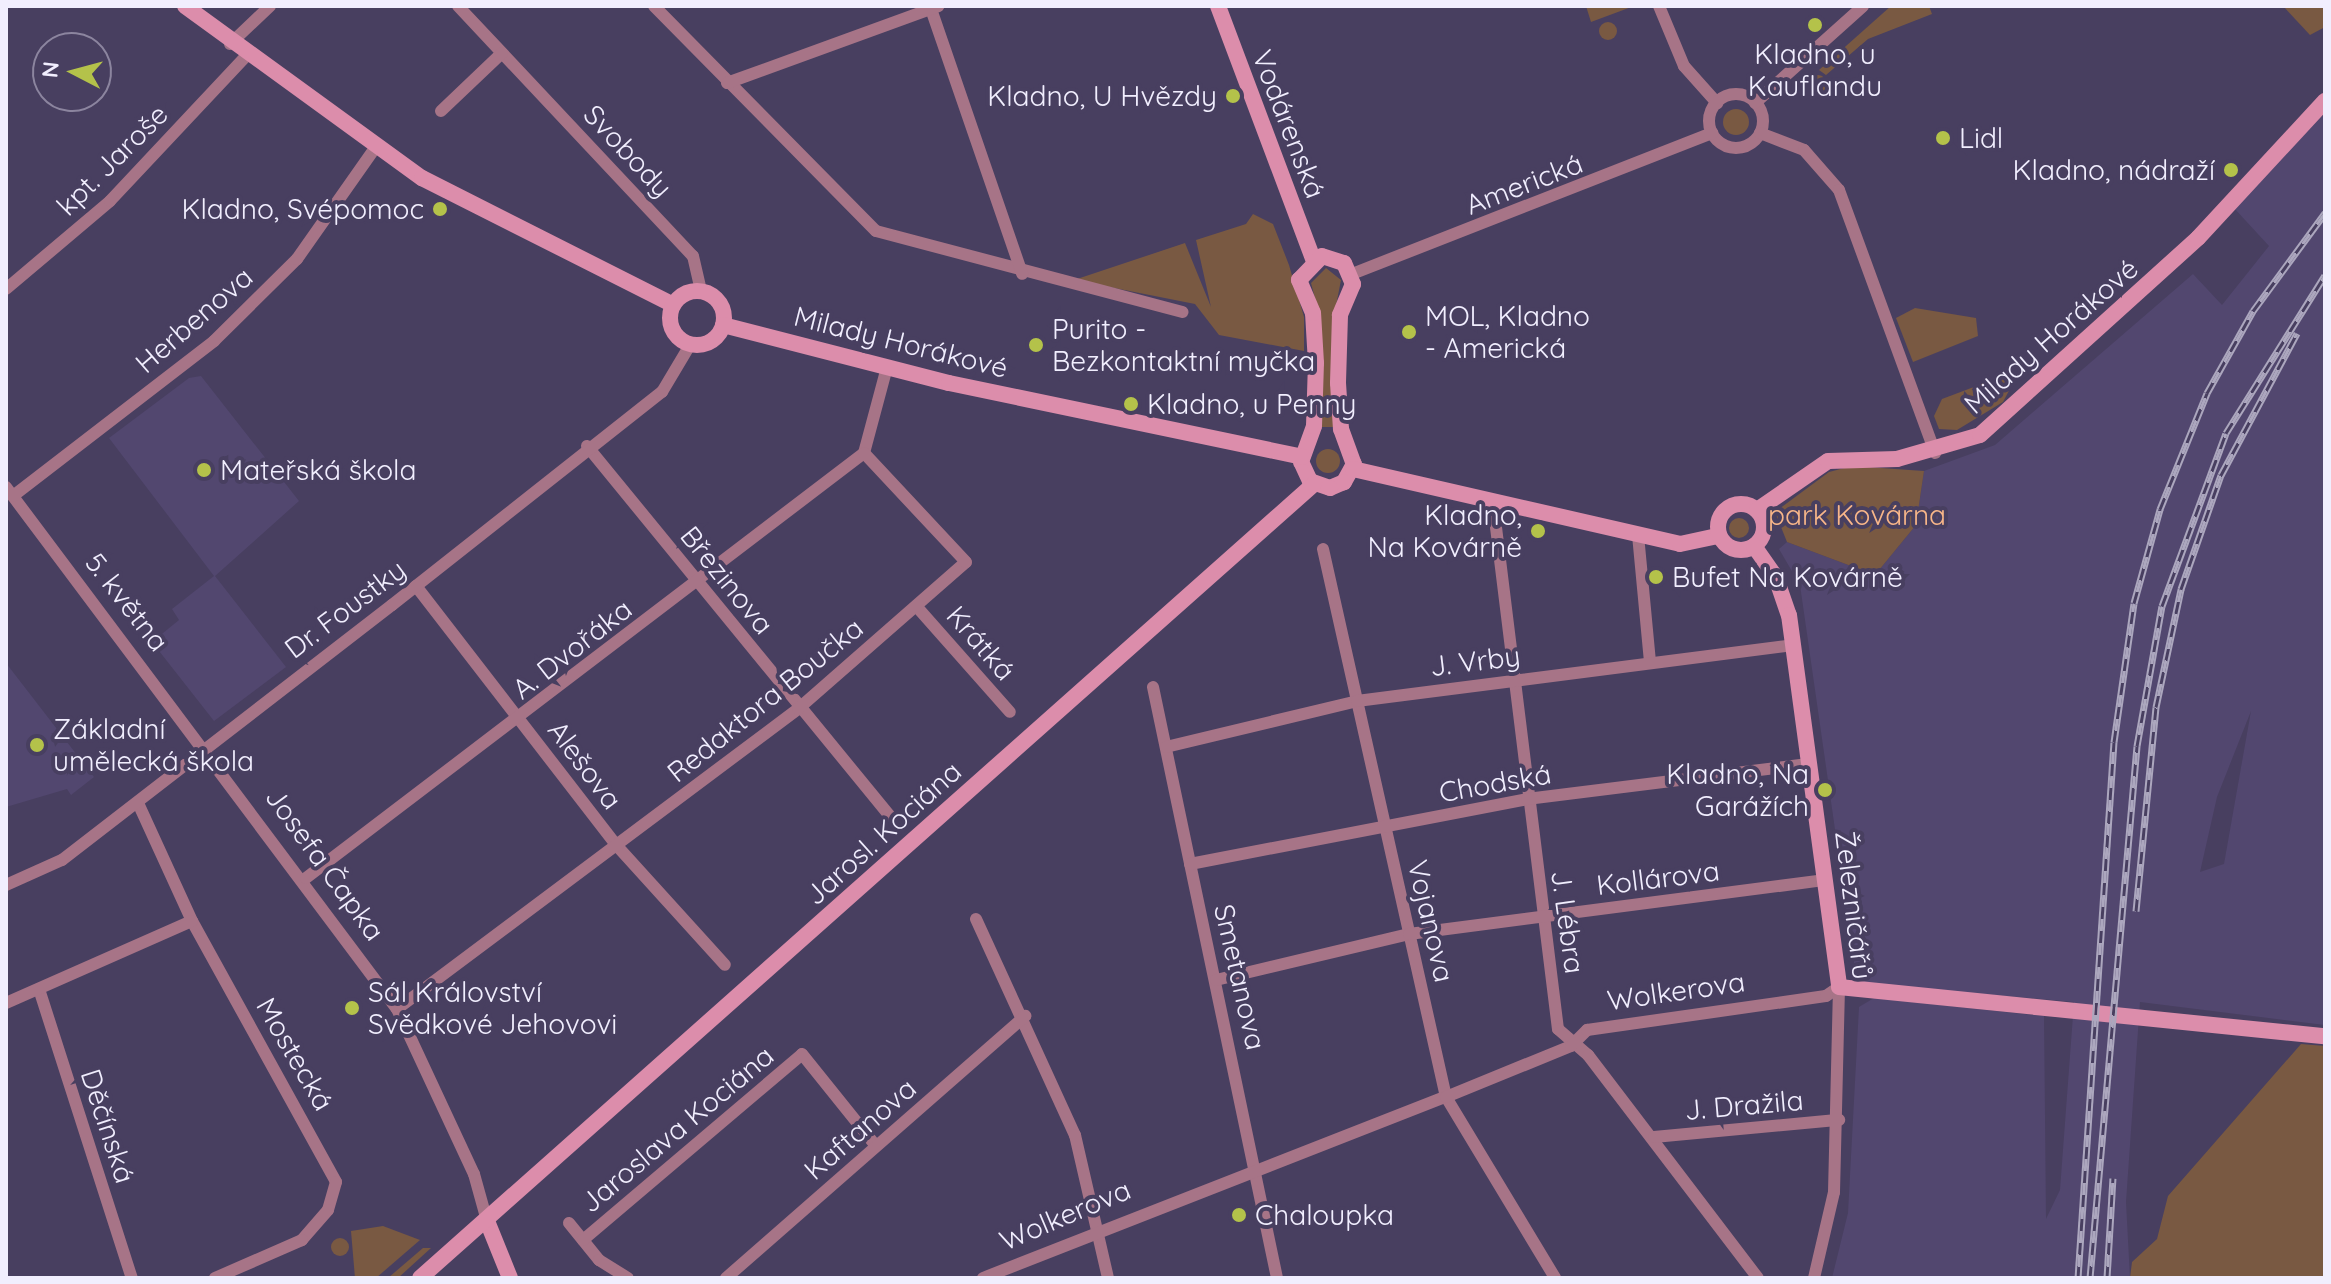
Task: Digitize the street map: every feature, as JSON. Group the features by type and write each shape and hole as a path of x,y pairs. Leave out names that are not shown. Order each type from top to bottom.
{"main road":[{"path":"185,6 245,57 375,148 504,225 673,305"},
{"name":"Vodárenská","path":"1218,6 1313,259"},
{"name":"Milady Horákové","path":"1757,510 1828,461 1935,453 1980,435 2047,380 2198,238 2325,101"},
{"path":"1336,258 1352,274 1340,315 1338,383 1353,469 1340,485 1314,484 1302,457 1314,426 1316,363 1313,313 1298,285 1313,259 1336,258"},
{"path":"701,291 717,299 723,325 714,340 690,345 670,326 673,305 701,291"},
{"name":"Milady Horákové","path":"723,325 887,367 1302,457"},
{"path":"1353,469 1680,544 1719,536"},
{"name":"Jarosl. Kociána","path":"420,1278 1314,484"},
{"path":"1727,508 1757,510 1764,526 1754,546 1734,550 1719,536 1727,508"},
{"name":"Železničářů","path":"1754,546 1782,590 1793,645 1839,987"},
{"name":"Wolkerova","path":"1839,987 2325,1036"},
{"name":"Josefa Čapka","path":"487,1221 510,1278"}],"street":[{"path":"230,44 270,6"},
{"name":"Svobody","path":"458,6 693,256 701,291"},
{"path":"654,6 876,231 1022,274 1182,312"},
{"path":"1659,6 1684,66 1717,103"},
{"path":"1755,103 1863,6"},
{"path":"727,83 934,7 1022,274"},
{"path":"441,111 502,53"},
{"name":"kpt. Jaroše","path":"6,289 110,201 245,57"},
{"path":"1717,103 1738,95 1755,103"},
{"path":"1717,103 1712,133 1736,148 1760,133"},
{"path":"1755,103 1760,133"},
{"name":"Americká","path":"1352,274 1712,133"},
{"path":"1760,133 1804,150 1839,190 1935,453"},
{"name":"Herbenova","path":"10,491 214,341 297,259 375,148"},
{"name":"Dr. Foustky","path":"6,885 62,860 138,803 416,586 587,446 662,392 690,345"},
{"path":"864,453 887,367"},
{"name":"Březinova","path":"587,446 798,709 890,816"},
{"name":"A. Dvořáka","path":"306,878 521,719 864,453"},
{"name":"Redaktora Boučka","path":"397,1009 618,847 798,709 966,562 864,453"},
{"name":"5. května","path":"10,491 207,748"},
{"name":"J. Lébra","path":"1493,503 1512,681 1558,1029 1571,1046 1588,1055 1654,1137 1758,1278"},
{"path":"1638,535 1650,662"},
{"name":"Vojanova","path":"1323,549 1446,1097 1555,1278"},
{"name":"Alešova","path":"416,586 618,847 725,965"},
{"name":"Krátká","path":"917,607 1010,712"},
{"name":"J. Vrby","path":"1166,747 1357,701 1793,645"},
{"name":"Smetanova","path":"1153,687 1259,1166 1277,1278"},
{"name":"Josefa Čapka","path":"207,748 306,878 397,1009 474,1174 487,1221"},
{"name":"Chodská","path":"1190,864 1527,799 1810,764"},
{"name":"Mostecká","path":"138,803 192,921 336,1182 328,1210 302,1240 215,1278"},
{"name":"Kollárova","path":"1216,980 1409,934 1824,880"},
{"path":"976,919 1025,1016 1075,1135 1100,1227 1108,1278"},
{"path":"6,1003 192,921"},
{"name":"Wolkerova","path":"983,1278 1100,1227 1446,1097 1571,1046 1587,1030 1826,996 1839,987"},
{"name":"Železničářů","path":"1814,1278 1834,1192 1839,1120 1839,987"},
{"name":"Děčínská","path":"39,989 132,1278"},
{"name":"Kaftanova","path":"726,1278 1025,1016"},
{"name":"Jaroslava Kociána","path":"583,1240 802,1054 876,1146"},
{"name":"J. Dražila","path":"1654,1137 1839,1120"},
{"path":"569,1223 583,1240 628,1278"}],"shaded area":[{"path":"2325,113 2325,1025 2140,1002 2126,1202 2130,1278 1832,1278 1848,1213 1859,1007 1874,998 2044,1016 2046,1219 2060,1190 2074,1002 1857,983 1800,585 1779,549 1787,542 1875,575 1916,525 1924,471 1995,445 2193,274 2222,305 2269,246 2234,208","holes":["2251,711 2224,864 2200,872 2217,797"]},
{"name":"Mateřská škola","path":"201,376 299,501 215,576 286,667 214,721 152,642 179,620 172,609 214,576 109,438 189,378"},
{"name":"Základní umělecká škola","path":"6,663 94,777 71,795 67,789 6,807"}],"green space":[{"path":"1586,6 1634,6 1591,22"},
{"path":"1891,6 1929,6 1932,14 1868,39 1826,75 1819,70"},
{"path":"2283,6 2325,6 2325,27 2310,35"},
{"path":"1608,22 1617,31 1608,40 1599,31"},
{"path":"1814,75 1822,75 1827,84 1825,91 1814,93 1809,88 1809,80"},
{"path":"1736,109 1745,113 1749,122 1745,131 1736,135 1727,131 1723,122 1727,113"},
{"path":"1253,214 1273,224 1289,265 1304,317 1304,351 1219,335 1195,304 1074,280 1185,243 1211,307 1196,240 1246,224"},
{"path":"1326,268 1341,280 1333,321 1334,427 1321,427 1320,317 1311,283"},
{"path":"1915,308 1976,318 1978,336 1913,362 1896,318"},
{"path":"2003,376 2012,385 2003,402 1957,430 1939,429 1934,416 1942,399"},
{"path":"1328,449 1337,452 1340,461 1337,470 1328,473 1319,470 1316,461 1319,452"},
{"name":"park Kovárna","path":"1852,466 1924,471 1916,525 1875,575 1787,542 1775,512 1829,472"},
{"path":"1735,518 1743,518 1749,528 1743,538 1735,538 1729,532 1729,524"},
{"path":"2301,1044 2325,1046 2325,1278 2130,1278 2132,1262 2157,1239 2168,1196"},
{"path":"383,1226 420,1240 376,1278 355,1278 351,1231"},
{"path":"340,1238 349,1247 340,1256 331,1247"},
{"path":"423,1248 431,1248 398,1278 388,1278"}],"railway":[{"path":"2078,1278 2114,742 2134,603 2160,509 2207,393 2253,311 2325,213"},
{"path":"2090,1278 2137,746 2162,606 2226,433 2325,275"},
{"path":"2136,911 2156,707 2181,589 2221,475 2297,333"},
{"path":"2107,1278 2113,1178"}],"place":[{"name":"Kladno, u Kauflandu","path":"1815,25"},
{"name":"Kladno, U Hvězdy","path":"1233,96"},
{"name":"Lidl","path":"1943,138"},
{"name":"Kladno, nádraží","path":"2231,170"},
{"name":"Kladno, Svépomoc","path":"440,209"},
{"name":"MOL, Kladno - Americká","path":"1409,332"},
{"name":"Purito - Bezkontaktní myčka","path":"1036,345"},
{"name":"Kladno, u Penny","path":"1131,404"},
{"name":"Mateřská škola","path":"204,470"},
{"name":"Kladno, Na Kovárně","path":"1538,531"},
{"name":"Bufet Na Kovárně","path":"1656,577"},
{"name":"Základní umělecká škola","path":"37,745"},
{"name":"Kladno, Na Garážích","path":"1825,790"},
{"name":"Sál Království Svědkové Jehovovi","path":"352,1008"},
{"name":"Chaloupka","path":"1239,1215"}]}
